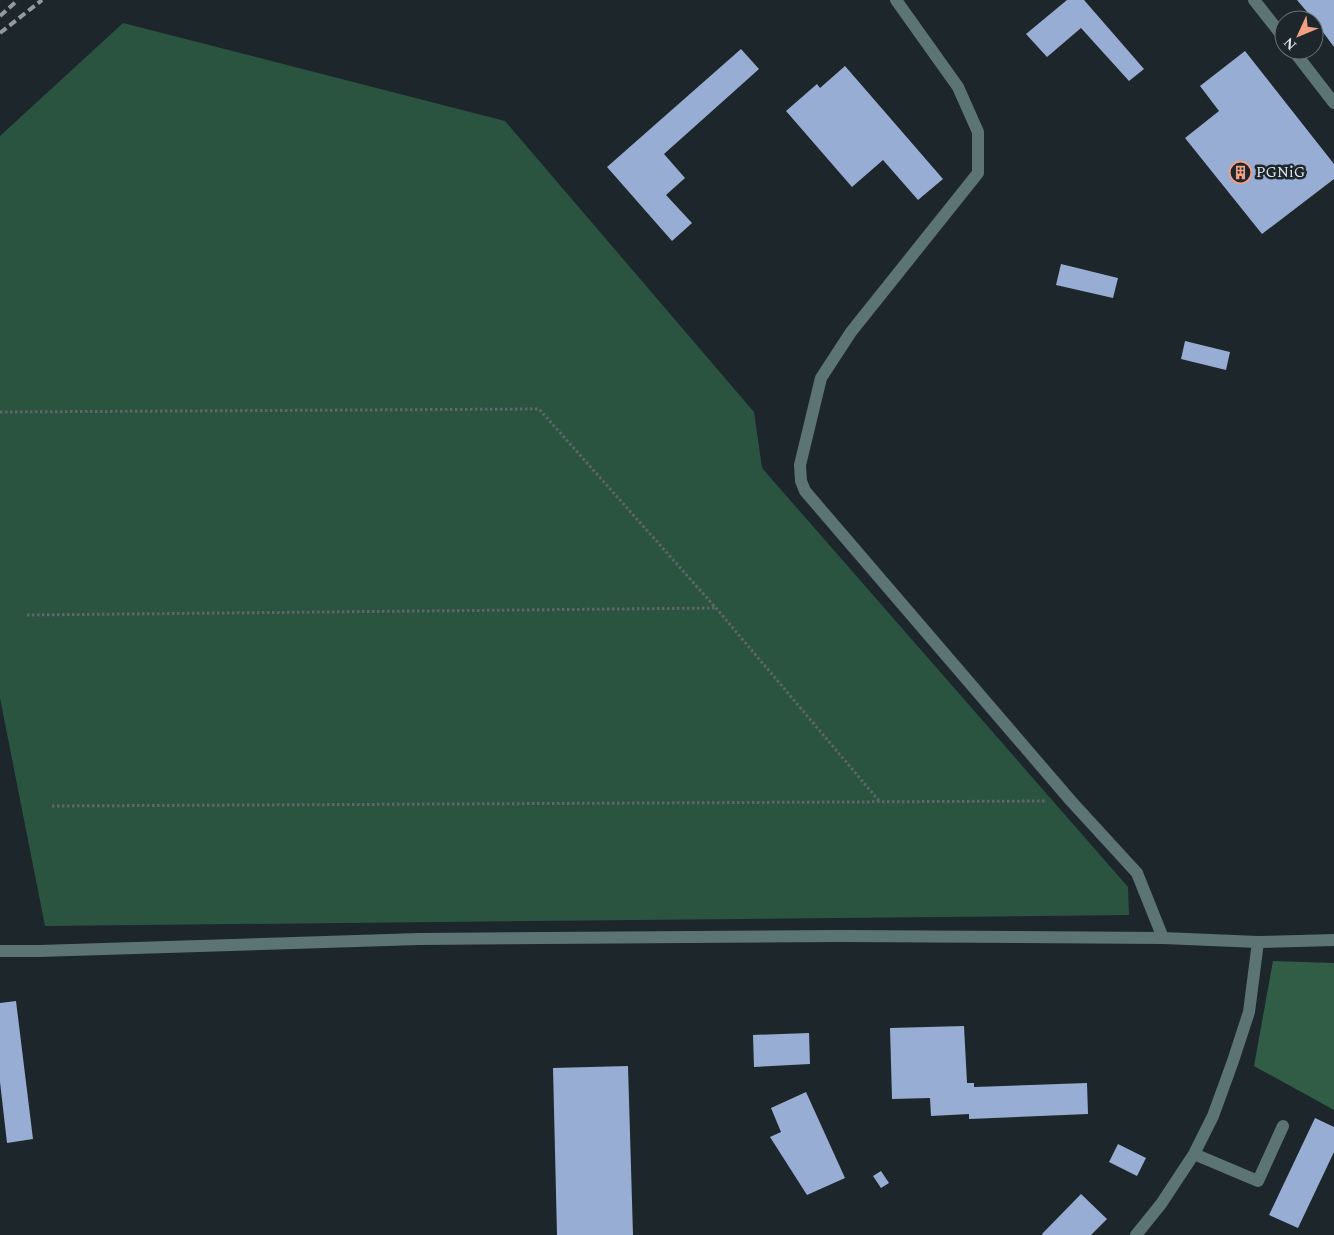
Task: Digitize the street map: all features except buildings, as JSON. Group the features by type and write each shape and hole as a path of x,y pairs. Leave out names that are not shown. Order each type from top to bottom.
{"street":[{"path":"896,0 958,87 978,132 978,172 851,332 820,378 800,465 801,481 805,491 1071,801 1137,873 1163,938"},
{"path":"1254,0 1274,25"},
{"path":"1301,60 1334,103"},
{"path":"0,951 429,939 840,936 1163,938 1258,942 1334,940"},
{"path":"1136,1235 1161,1204 1194,1154 1213,1116 1249,1012 1258,942"},
{"path":"1194,1154 1258,1181 1283,1126"}],"path":[{"path":"0,412 539,409 716,608 880,802"},
{"path":"27,615 716,608"},
{"path":"52,806 1071,801"}],"green space":[{"path":"123,23 505,121 754,412 762,468 1128,887 1129,915 45,926 0,698 0,136"},
{"path":"1273,961 1334,963 1334,1110 1254,1066"}],"railway":[{"path":"0,16 18,0"},
{"path":"0,33 42,0"}],"place":[{"name":"PGNiG","path":"1240,172"}]}
